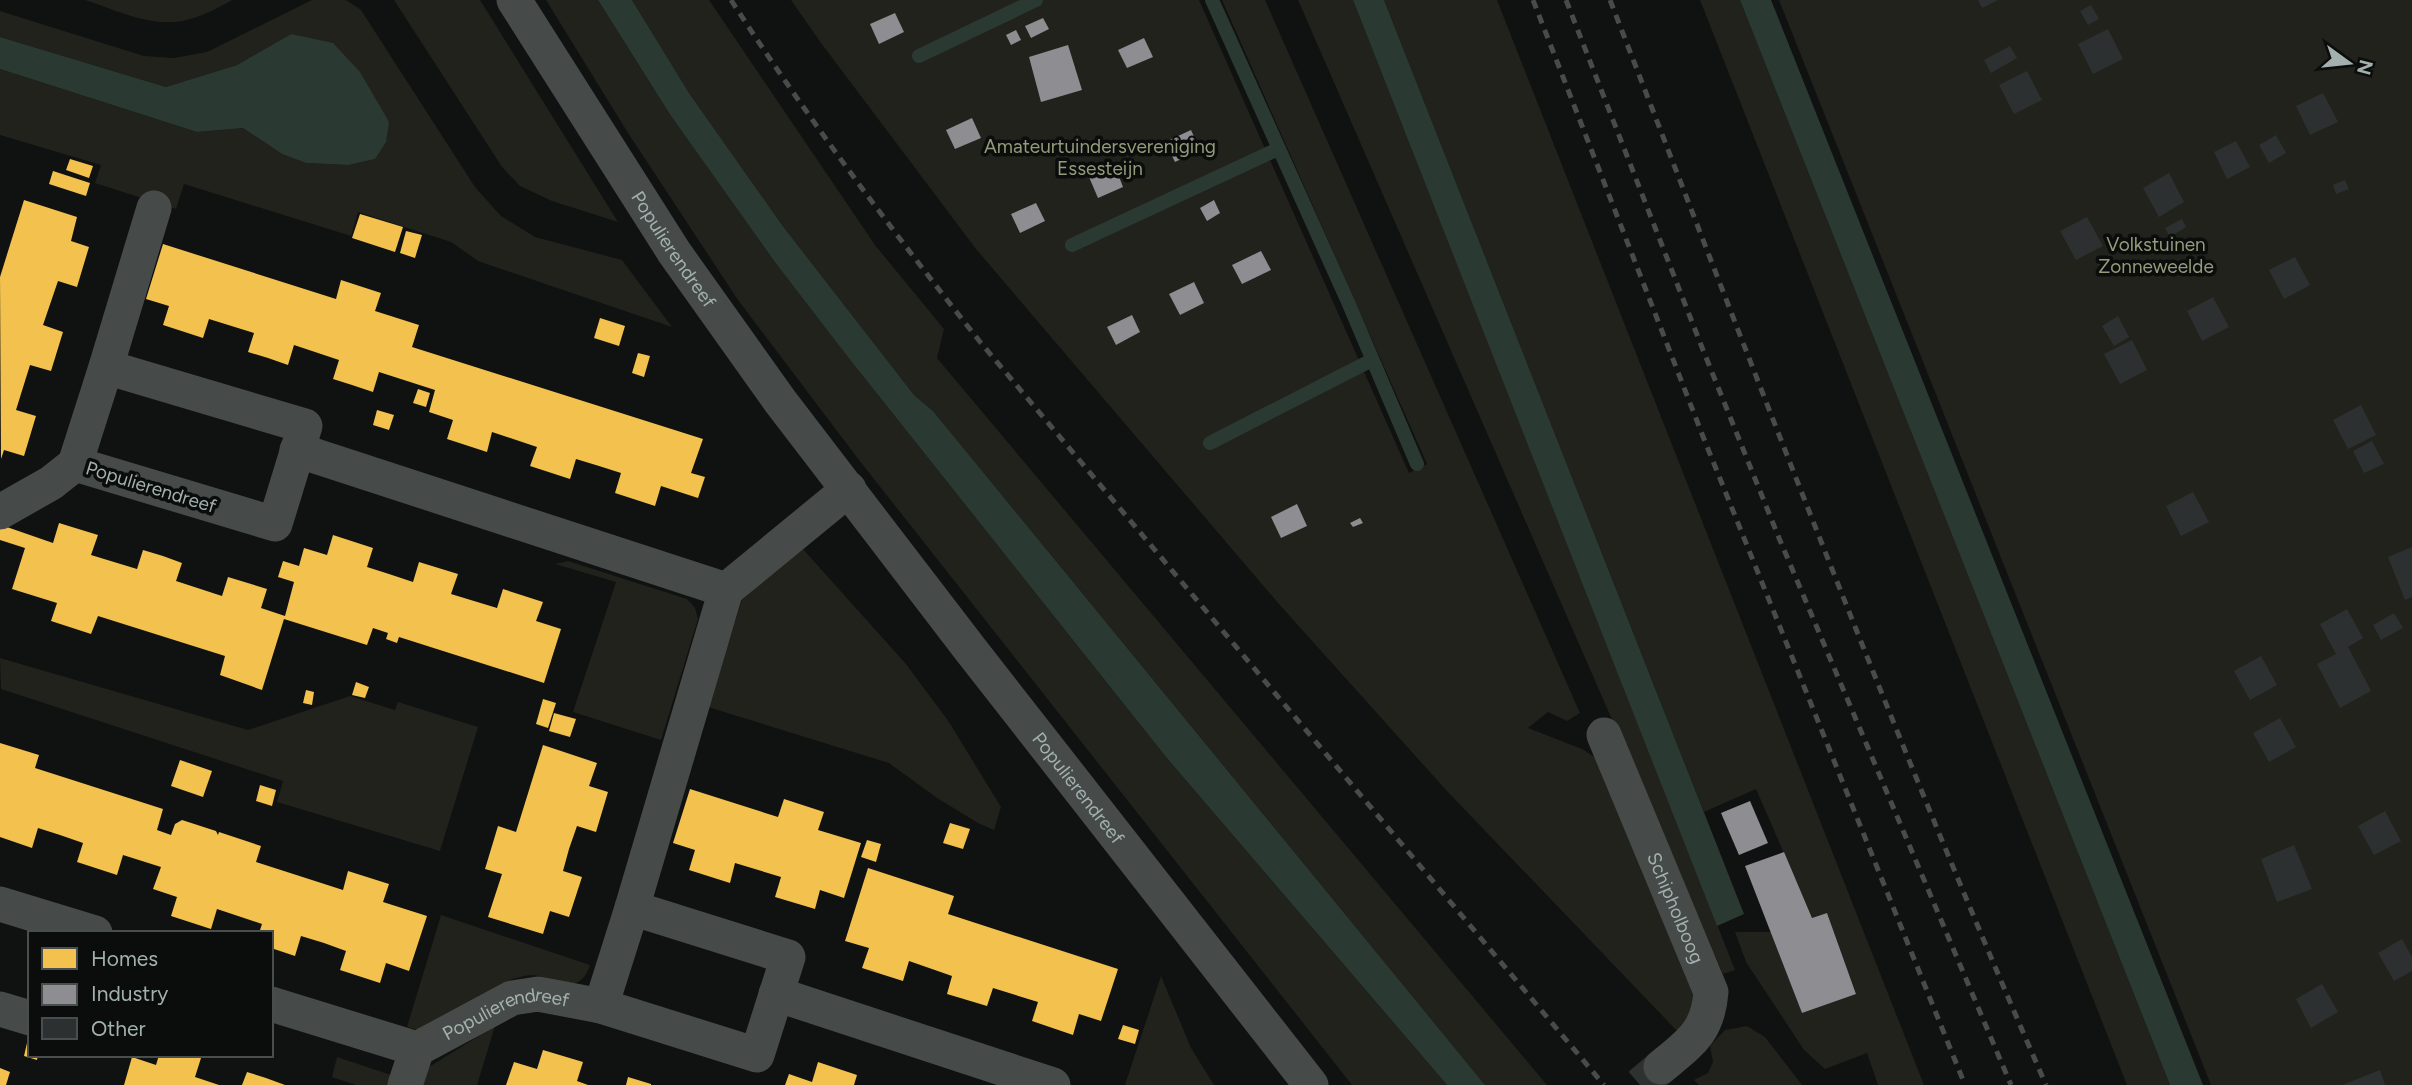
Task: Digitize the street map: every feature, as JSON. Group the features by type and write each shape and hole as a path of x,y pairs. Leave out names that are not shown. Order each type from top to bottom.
{"street":[{"name":"Populierendreef","path":"514,0 674,252 780,401 1311,1085"},
{"name":"Populierendreef","path":"0,512 51,483 75,464 154,208"},
{"name":"Populierendreef","path":"75,464 275,524 304,426 106,366"},
{"path":"297,450 726,590 849,489"},
{"name":"Populierendreef","path":"601,1006 726,590"},
{"name":"Schipholboog","path":"1604,735 1711,992 1710,1008 1703,1027 1690,1043 1661,1067"},
{"path":"0,904 88,931"},
{"name":"Populierendreef","path":"405,1085 417,1049 512,998 538,994 601,1006 758,1055 788,957 632,908"},
{"path":"776,995 1053,1085"},
{"name":"Populierendreef","path":"273,1005 417,1049"},
{"path":"0,1009 28,1017"}],"green space":[{"path":"85,0 232,0 187,20 162,22 135,17"},
{"path":"312,0 346,0 361,10 475,187 501,216 535,237 622,260 672,327 478,261 451,242 358,212 351,236 184,184 176,209 95,183 101,165 0,135 0,69 197,132 243,128 282,154 306,163 349,165 375,159 291,34 237,65 166,87 0,37 0,11 144,56 174,58 207,52"},
{"path":"394,0 480,0 618,222 552,201 520,186 502,167"},
{"path":"546,0 598,0 669,113 851,361 1166,757 1447,1085 1352,1085 859,460 738,300 628,133"},
{"path":"632,0 709,0 875,245 944,329 937,358 1547,1085 1485,1085 933,411 914,395 782,225 689,93"},
{"name":"Amateurtuindersvereniging Essesteijn","path":"791,0 1199,0 1409,473 1427,464 1222,0 1265,0 1580,713 1567,721 1548,712 1528,728 1582,749 1599,760 1696,1000 1679,1033 1446,790 1278,603 976,249"},
{"path":"1298,0 1353,0 1735,970 1723,974"},
{"path":"1384,0 1497,0 1924,1085 1878,1085 1867,1053 1825,1069 1804,1050 1746,962 1735,932 1772,932 1802,1013 1856,993 1827,913 1812,918 1756,789 1704,812"},
{"path":"1700,0 1740,0 2170,1085 2127,1085"},
{"name":"Volkstuinen Zonneweelde","path":"1779,0 2412,0 2412,1085 2211,1085"},
{"path":"802,548 906,664 949,722 1001,807 994,830 937,798 889,763 708,707 742,600"},
{"path":"568,561 687,599 695,608 698,619 661,740 573,712 616,582 555,564"},
{"path":"0,658 248,730 350,696 395,710 398,702 478,727 440,851 277,802 283,781 1,689"},
{"path":"441,915 590,965 581,980 575,983 562,983 536,975 512,979 418,1030 407,1027"},
{"path":"1161,976 1191,1048 1214,1085 1125,1085"},
{"path":"495,1026 477,1085 420,1085 424,1070"},
{"path":"1747,1026 1765,1037 1802,1085 1699,1085 1694,1080 1708,1073 1713,1062 1710,1046 1725,1030"},
{"path":"337,1057 394,1076 392,1085 356,1085 332,1077"}],"shaded area":[{"path":"598,0 632,0 689,93 782,225 914,395 933,411 1485,1085 1447,1085 1166,757 775,262 669,113"},
{"path":"1353,0 1384,0 1744,914 1717,926"},
{"path":"1740,0 1771,0 2203,1085 2170,1085"},
{"path":"291,34 333,43 360,72 389,122 386,142 375,159 349,165 306,163 282,154 243,128 197,132 0,69 0,37 166,87 237,65"}],"building: Homes":[{"path":"70,159 93,166 89,178 66,170"},
{"path":"53,171 90,183 86,196 49,184"},
{"path":"24,200 77,217 71,241 89,247 77,287 58,281 43,325 63,332 51,371 30,365 16,410 36,416 24,456 4,450 1,459 0,277"},
{"path":"360,214 403,227 395,252 352,238"},
{"path":"406,231 422,235 415,258 400,253"},
{"path":"163,244 336,299 341,280 381,293 375,311 419,325 412,347 703,439 691,473 705,477 698,498 661,486 655,506 615,493 621,473 576,459 570,479 530,466 537,447 492,432 487,452 447,439 453,420 429,412 435,390 379,372 373,392 333,379 339,360 294,345 288,365 248,352 254,333 209,319 203,338 163,325 169,306 146,299"},
{"path":"600,318 625,326 619,346 594,338"},
{"path":"638,353 650,356 644,377 632,373"},
{"path":"418,389 430,393 426,407 413,403"},
{"path":"377,410 394,415 389,430 373,425"},
{"path":"59,523 98,535 91,555 137,569 143,550 163,556 182,563 176,581 222,596 228,577 267,589 261,608 285,616 294,582 278,577 283,561 299,566 304,548 327,555 333,535 373,548 367,567 413,582 419,562 458,574 451,594 497,608 503,589 543,602 536,621 561,629 544,683 399,637 397,643 386,639 388,633 373,628 367,645 284,619 262,690 220,675 225,656 98,616 91,634 51,621 57,603 12,589 25,548 0,540 0,529 4,526 53,543"},
{"path":"356,682 369,687 365,698 352,695"},
{"path":"306,690 314,692 312,705 303,703"},
{"path":"543,699 556,703 548,728 536,724"},
{"path":"554,713 576,719 570,737 549,731"},
{"path":"0,743 39,755 35,768 163,809 157,830 171,835 175,824 182,820 216,831 218,835 219,832 261,846 256,862 343,890 348,871 389,884 383,902 427,916 409,971 386,963 380,983 340,970 346,951 324,943 301,936 295,956 273,949 273,931 260,931 262,924 217,909 211,929 171,916 177,897 153,889 161,867 123,855 117,875 77,862 83,843 60,835 38,828 32,848 0,837"},
{"path":"543,745 597,763 589,786 608,792 596,832 577,826 569,849 563,871 582,877 569,917 550,911 543,934 488,917 502,874 485,869 498,826 516,832"},
{"path":"180,760 212,771 203,797 171,786"},
{"path":"260,785 276,790 272,806 256,801"},
{"path":"690,789 778,817 784,799 824,812 818,830 861,843 844,898 820,890 815,909 775,897 781,877 735,863 730,883 689,870 695,850 673,843"},
{"path":"950,823 970,829 963,849 943,843"},
{"path":"867,840 881,844 876,862 861,857"},
{"path":"868,868 954,896 948,914 1118,969 1101,1021 1079,1014 1073,1035 1032,1021 1038,1002 993,988 987,1006 947,994 952,976 909,961 903,981 862,968 869,948 845,941"},
{"path":"1123,1025 1139,1030 1135,1044 1118,1039"},
{"path":"27,1043 28,1057 38,1057 37,1060 24,1056"},
{"path":"543,1050 583,1062 577,1081 588,1085 506,1085 514,1062 537,1069"},
{"path":"132,1057 156,1065 158,1057 198,1057 201,1058 195,1077 219,1085 124,1085"},
{"path":"818,1062 857,1075 854,1085 785,1085 789,1074 812,1082"},
{"path":"0,1068 10,1072 6,1085 0,1085"},
{"path":"247,1072 266,1078 285,1085 242,1085"},
{"path":"628,1077 651,1084 651,1085 626,1085"}],"building: Industry":[{"path":"895,13 904,32 879,44 870,24"},
{"path":"1043,18 1049,29 1031,38 1025,26"},
{"path":"1016,30 1021,40 1011,45 1006,35"},
{"path":"1144,38 1153,57 1127,68 1118,50"},
{"path":"1068,45 1082,90 1041,102 1029,57"},
{"path":"972,118 981,138 955,149 946,130"},
{"path":"1191,130 1200,150 1175,162 1165,142"},
{"path":"1115,166 1123,187 1098,198 1089,177"},
{"path":"1214,200 1220,213 1207,221 1200,208"},
{"path":"1036,203 1045,221 1020,233 1011,214"},
{"path":"1261,251 1271,270 1242,284 1232,265"},
{"path":"1194,282 1204,303 1180,315 1169,294"},
{"path":"1132,315 1140,332 1116,345 1107,327"},
{"path":"1297,504 1307,526 1281,538 1271,517"},
{"path":"1360,518 1363,523 1353,527 1350,523"},
{"path":"1750,801 1768,843 1739,855 1721,813"},
{"path":"1784,852 1812,918 1827,913 1856,994 1802,1013 1745,866"}],"building: Other":[{"path":"1978,0 1998,0 1982,8"},
{"path":"2091,5 2099,19 2088,25 2080,11"},
{"path":"2108,29 2123,59 2093,74 2078,44"},
{"path":"2010,46 2017,58 1991,73 1984,60"},
{"path":"2027,71 2042,100 2014,114 1999,85"},
{"path":"2323,93 2338,122 2310,135 2296,106"},
{"path":"2276,135 2286,153 2269,163 2259,145"},
{"path":"2236,141 2250,167 2227,179 2214,152"},
{"path":"2169,173 2184,202 2159,217 2143,188"},
{"path":"2345,180 2349,189 2336,194 2333,185"},
{"path":"2087,217 2103,246 2076,260 2060,231"},
{"path":"2182,219 2186,227 2170,237 2165,228"},
{"path":"2110,254 2117,267 2104,274 2096,261"},
{"path":"2295,257 2310,285 2284,299 2269,270"},
{"path":"2213,297 2229,327 2202,341 2187,311"},
{"path":"2118,316 2129,337 2114,346 2102,326"},
{"path":"2132,340 2147,370 2120,384 2104,354"},
{"path":"2361,405 2376,435 2348,449 2333,420"},
{"path":"2372,441 2384,464 2364,473 2353,451"},
{"path":"2193,492 2209,522 2181,536 2166,506"},
{"path":"2412,547 2412,597 2405,600 2388,557"},
{"path":"2347,609 2363,638 2348,647 2371,691 2340,708 2317,664 2336,654 2320,624"},
{"path":"2394,613 2403,628 2381,640 2373,625"},
{"path":"2261,656 2277,685 2250,700 2234,671"},
{"path":"2280,718 2296,747 2269,762 2253,733"},
{"path":"2385,811 2401,841 2374,855 2358,826"},
{"path":"2294,845 2312,889 2277,902 2261,859"},
{"path":"2402,939 2412,957 2412,971 2394,981 2378,953"},
{"path":"2322,984 2338,1012 2311,1028 2296,999"},
{"path":"2380,1070 2385,1085 2342,1085"}],"waterway":[{"path":"919,56 1036,0"},
{"path":"1212,0 1348,302 1417,464"},
{"path":"1072,245 1278,149"},
{"path":"1210,443 1372,360"}],"tunnel":[{"path":"1640,1085 1661,1067"}],"railway":[{"path":"731,0 852,174 981,343 1604,1085"},
{"path":"1533,0 1704,439 1965,1085"},
{"path":"1566,0 1779,538 2011,1085"},
{"path":"1610,0 1877,681 2046,1085"}]}
